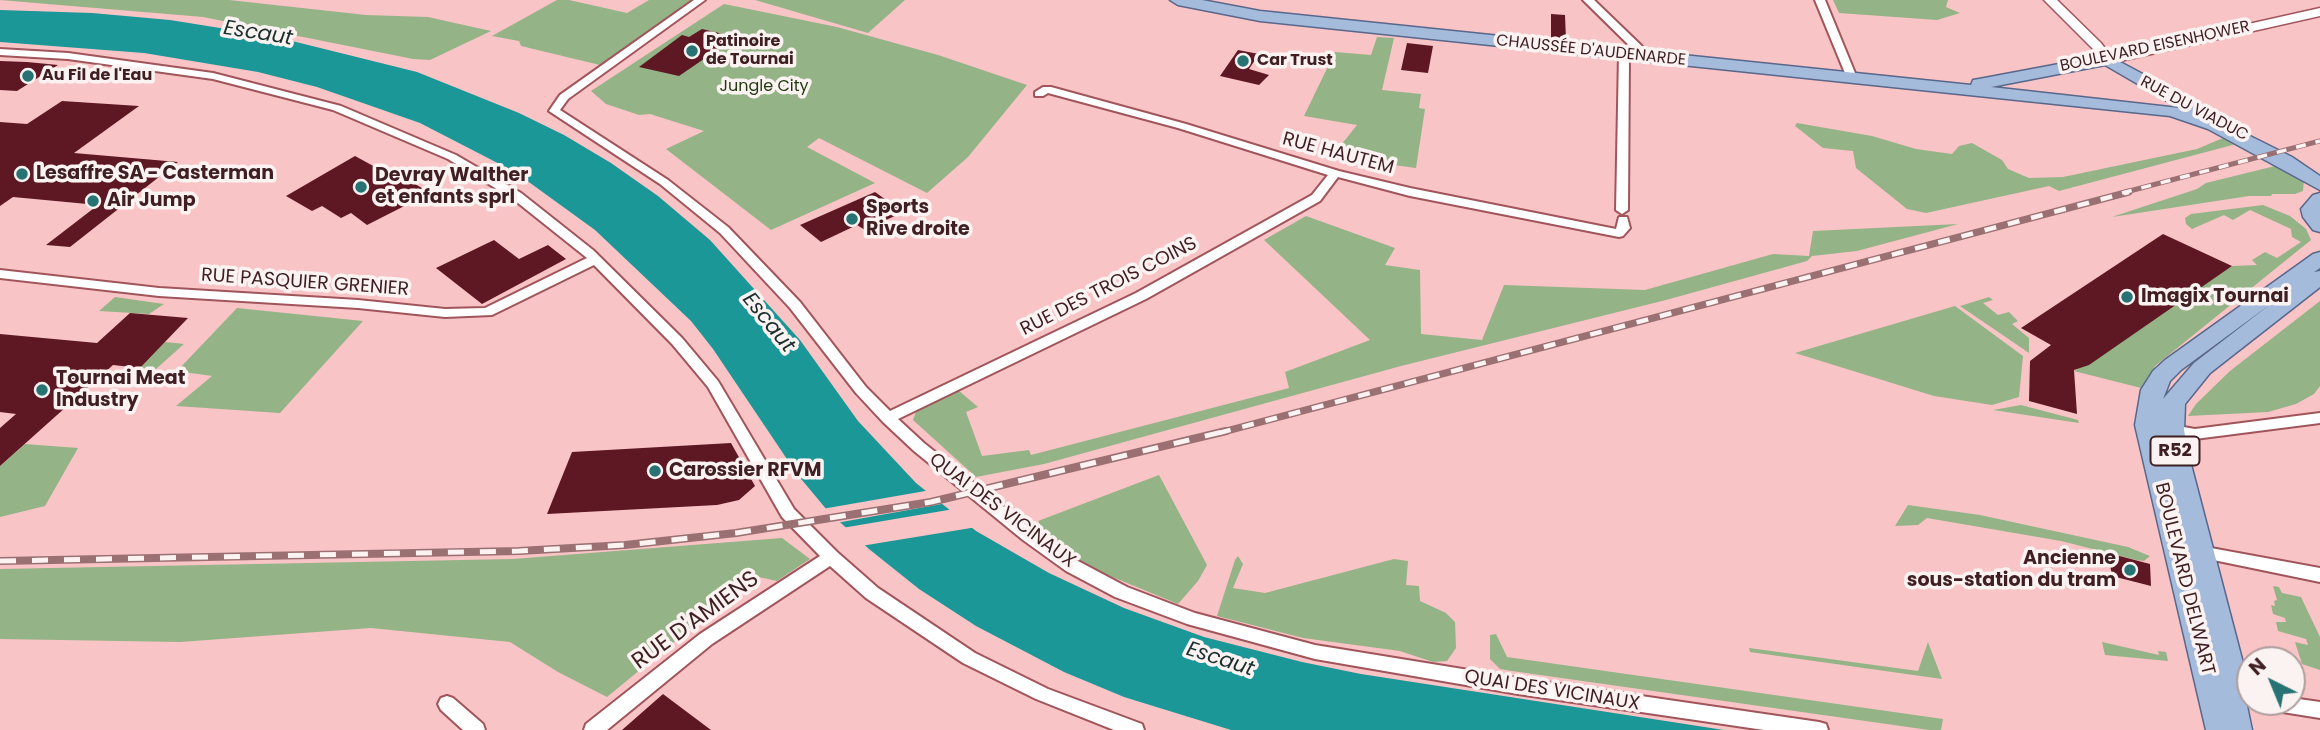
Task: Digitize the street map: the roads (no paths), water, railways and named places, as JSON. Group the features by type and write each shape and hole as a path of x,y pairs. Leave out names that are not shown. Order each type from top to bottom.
{"main road":[{"name":"CHAUSSÉE D'AUDENARDE","path":"1178,0 1225,10 1624,54 2005,94 2178,107"},
{"name":"BOULEVARD EISENHOWER","path":"1989,81 2107,61"},
{"name":"RUE DU VIADUC","path":"2107,61 2178,107 2285,161 2320,184"},
{"name":"CHAUSSÉE D'AUDENARDE","path":"1958,89 1989,81"},
{"name":"RUE DU VIADUC","path":"2178,107 2320,174"},
{"path":"2320,199 2311,209 2320,226"},
{"name":"BOULEVARD DELWART","path":"2221,730 2147,425 2152,390 2161,376 2173,365 2320,258"},
{"name":"BOULEVARD DELWART","path":"2236,689 2200,552 2172,430 2172,402 2192,378 2320,277"},
{"name":"BOULEVARD DELWART","path":"2236,701 2232,706 2237,730"}],"street":[{"name":"QUAI DES VICINAUX","path":"700,0 564,97 554,111 664,182 724,230 795,304 861,390 888,418 998,510 1072,566 1121,592 1193,619 1262,639 1386,665 1819,730"},
{"path":"1588,0 1646,56"},
{"path":"1820,0 1852,78"},
{"name":"RUE DU VIADUC","path":"2050,0 2097,46 2107,61"},
{"name":"BOULEVARD EISENHOWER","path":"2107,61 2320,12"},
{"path":"0,52 68,55 214,76 337,108 452,157 517,196 596,259 677,341 713,384 769,476 788,513 831,557 883,601 970,657 1042,694 1135,730"},
{"name":"RUE HAUTEM","path":"1039,94 1047,89 1335,173 1438,198 1619,233 1624,228 1624,54"},
{"path":"1989,81 1989,85 2005,94"},
{"name":"RUE DES TROIS COINS","path":"888,418 1141,296 1316,198 1335,173"},
{"name":"RUE PASQUIER GRENIER","path":"0,274 159,292 358,304 445,313 487,312 596,259"},
{"path":"2172,430 2195,434 2320,418"},
{"path":"2200,552 2320,575"},
{"name":"RUE D'AMIENS","path":"593,730 706,639 831,557"},
{"path":"447,704 476,730"}],"water":[{"name":"Escaut","path":"0,10 92,13 170,20 276,37 417,72 519,113 564,135 658,196 710,240 800,340 858,421 916,483 976,531 1049,573 1124,608 1204,637 1361,674 1724,730 1231,730 1124,697 1064,672 976,626 919,589 869,549 827,510 797,474 713,349 691,321 595,230 515,172 420,123 317,87 258,72 144,53 0,42"}],"railway":[{"path":"2122,193 2320,141"},
{"path":"1219,433 2129,192"},
{"path":"0,561 519,551 625,545 736,533 931,502 1226,431"}],"place":[{"name":"Patinoire de Tournai","path":"692,51"},
{"name":"Car Trust","path":"1243,61"},
{"name":"Au Fil de l'Eau","path":"28,76"},
{"name":"Lesaffre SA - Casterman","path":"22,174"},
{"name":"Devray Walther et enfants sprl","path":"361,187"},
{"name":"Air Jump","path":"93,201"},
{"name":"Sports Rive droite","path":"852,219"},
{"name":"Imagix Tournai","path":"2127,297"},
{"name":"Tournai Meat Industry","path":"42,390"},
{"name":"Carossier RFVM","path":"655,471"},
{"name":"Ancienne sous-station du tram","path":"2130,570"}],"park label":[{"name":"Jungle City","path":"764,87"}]}
